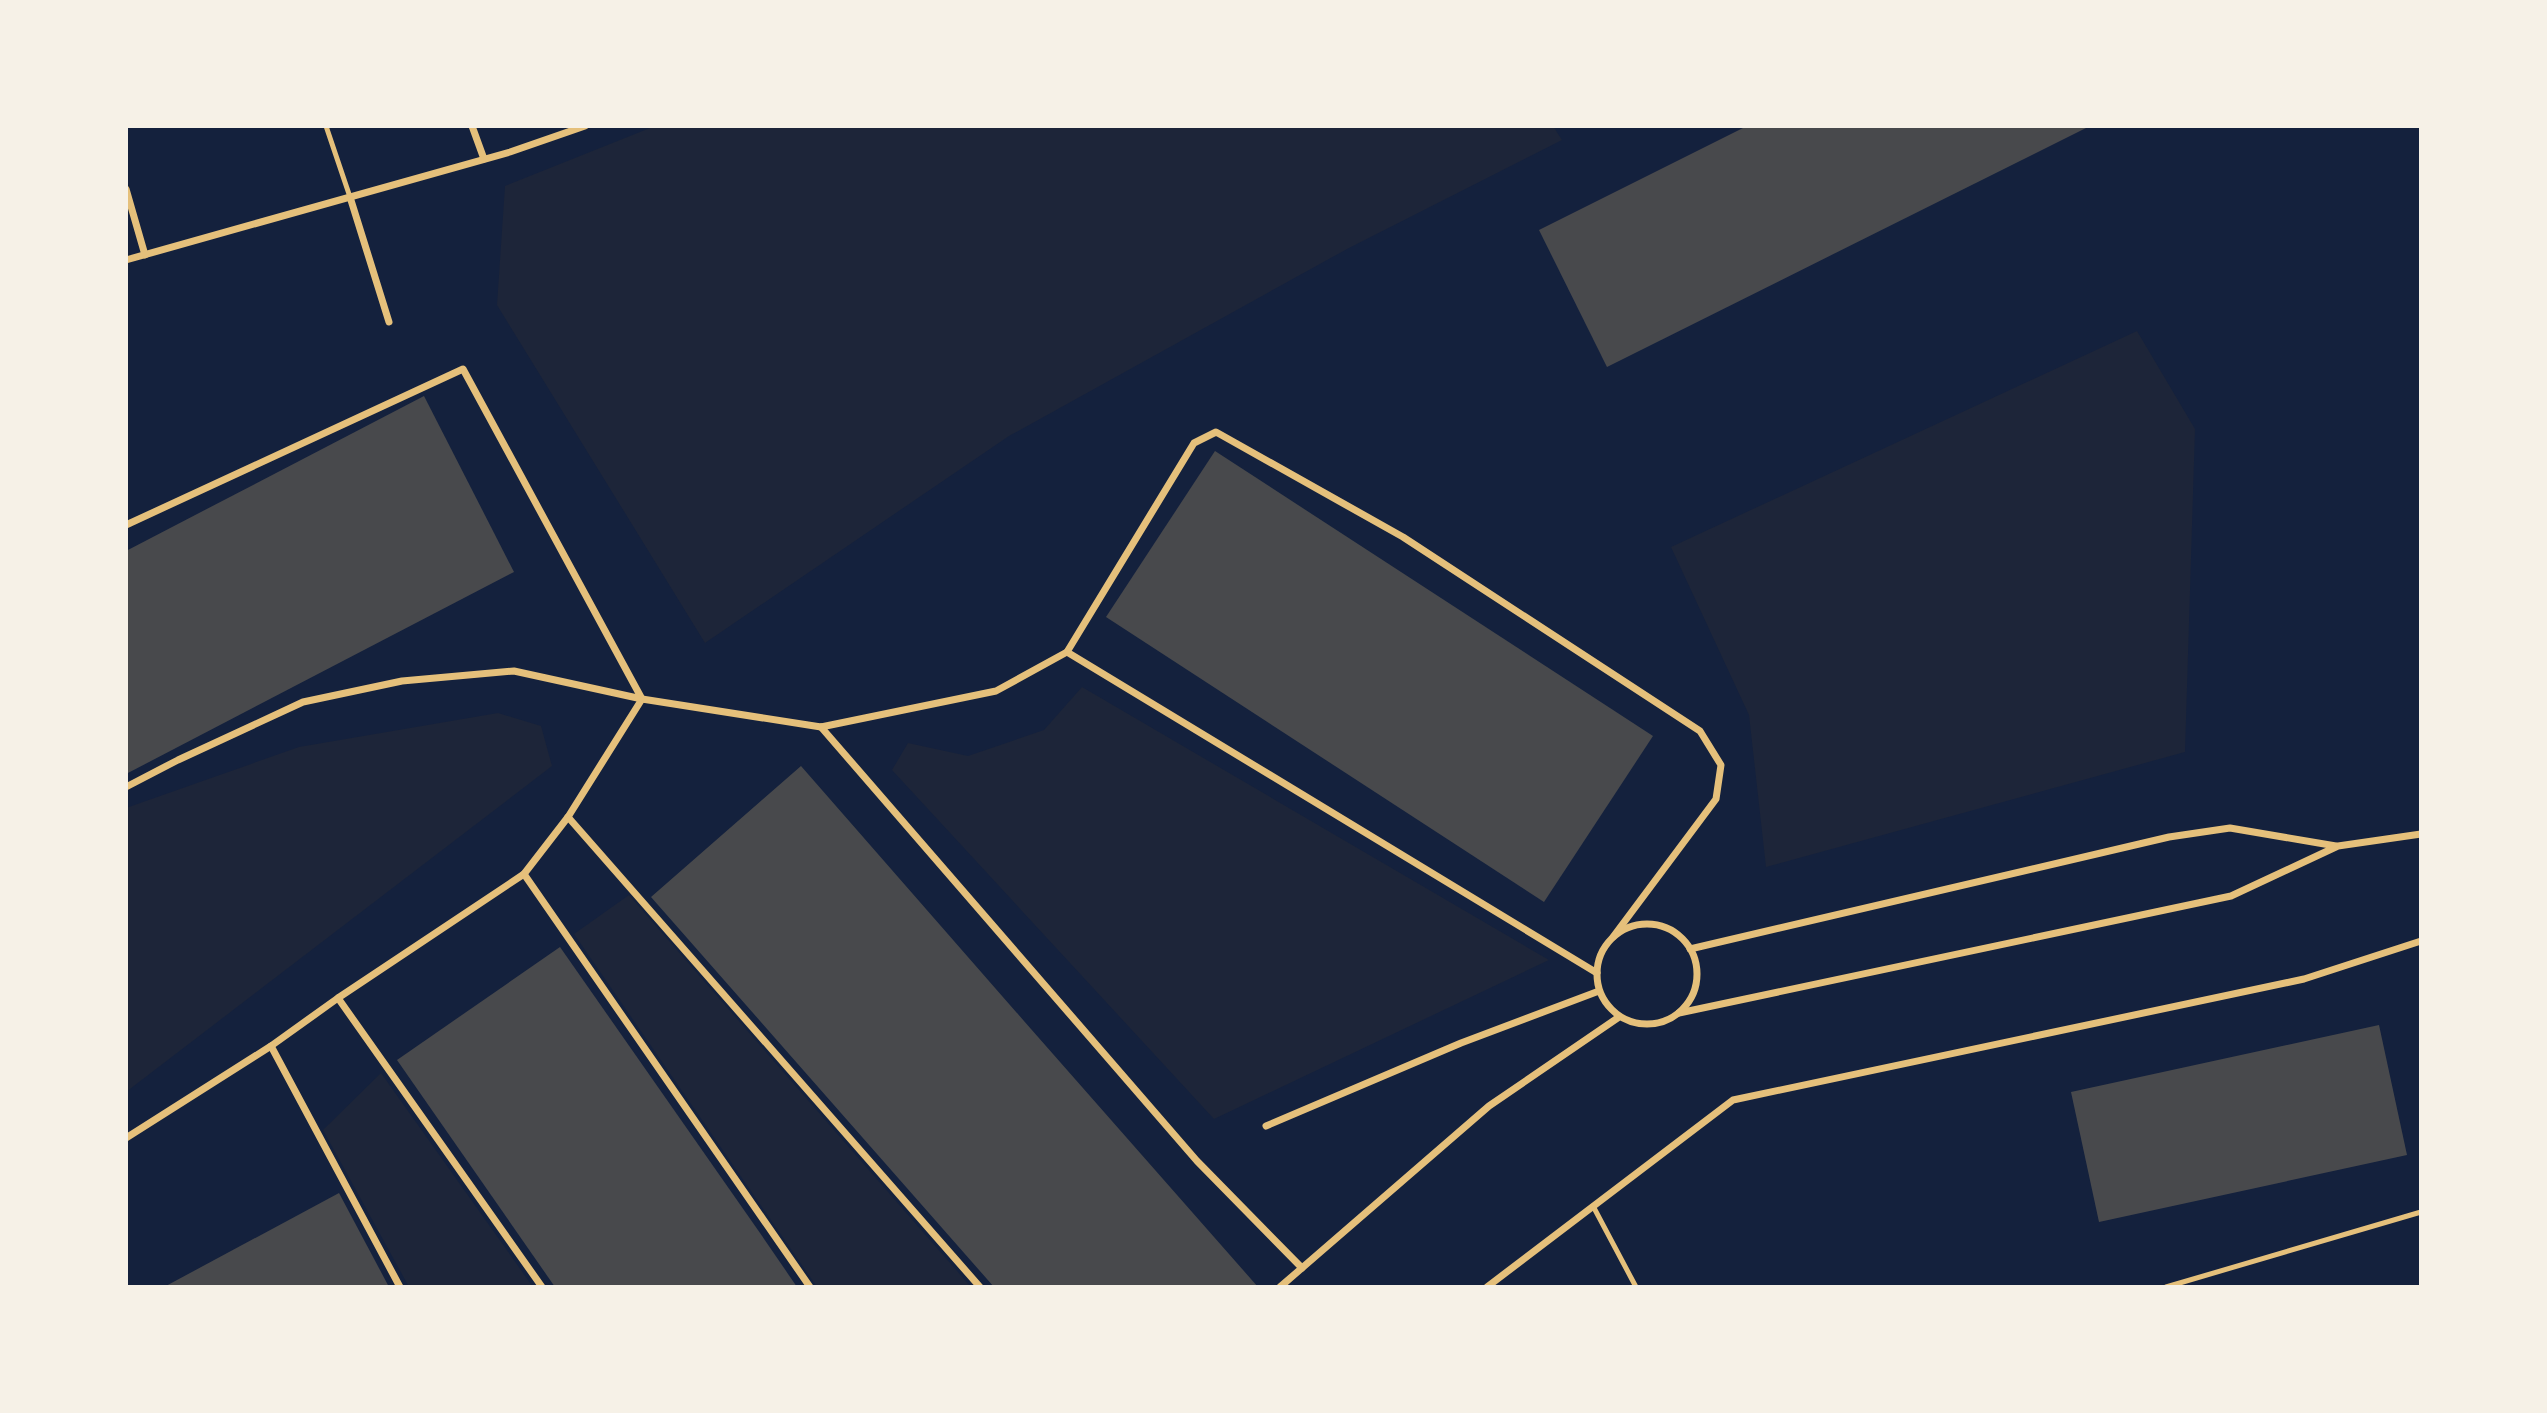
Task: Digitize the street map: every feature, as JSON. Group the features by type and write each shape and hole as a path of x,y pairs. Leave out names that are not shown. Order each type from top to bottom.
{"street":[{"path":"472,126 484,159"},
{"path":"126,260 484,159 585,126"},
{"path":"126,189 145,255"},
{"path":"350,197 389,322"},
{"path":"126,525 463,369 642,699"},
{"path":"126,787 303,702 402,681 514,671 642,699 821,727 996,691 1067,652 1194,443 1216,432 1403,537 1700,731 1721,765 1716,799 1604,947 1599,959 1599,991 1606,1005 1619,1017 1633,1023 1649,1025 1665,1021 1679,1013 2231,896 2338,846 2421,834"},
{"path":"1067,652 1597,973"},
{"path":"126,1138 271,1046 524,874 568,817 642,699"},
{"path":"821,727 1197,1161 1302,1268"},
{"path":"568,817 979,1287"},
{"path":"1690,949 2181,835 2230,828 2338,846"},
{"path":"524,874 810,1287"},
{"path":"1613,937 1633,927 1655,925 1669,929 1681,937 1696,962 1698,976 1695,990 1679,1013"},
{"path":"1487,1287 1733,1100 2304,979 2421,942"},
{"path":"1266,1126 1461,1044 1599,991"},
{"path":"338,998 542,1287"},
{"path":"1280,1287 1489,1106 1619,1017"},
{"path":"271,1046 400,1287"}],"lane":[{"path":"326,126 350,197"},
{"path":"1593,1206 1636,1287"},
{"path":"2166,1287 2421,1212"}],"shaded area":[{"path":"655,126 1553,126 1562,140 1347,249 1009,436 705,643 497,305 505,186"},
{"path":"2137,331 2195,429 2185,752 1766,867 1749,715 1671,547"},
{"path":"1082,687 1549,960 1214,1119 892,770 908,743 968,756 1044,730"},
{"path":"498,713 541,726 552,766 126,1092 126,808 299,747"},
{"path":"629,895 971,1287 817,1287 574,934"},
{"path":"381,1073 533,1287 409,1287 323,1130"}],"building":[{"path":"1747,126 2090,126 1607,367 1539,230"},
{"path":"424,396 514,572 126,774 126,551"},
{"path":"1215,451 1653,736 1544,902 1106,617"},
{"path":"801,766 1258,1287 994,1287 651,897"},
{"path":"560,947 797,1287 555,1287 397,1060"},
{"path":"2379,1025 2407,1155 2099,1222 2071,1092"},
{"path":"339,1193 389,1287 164,1287"}]}
